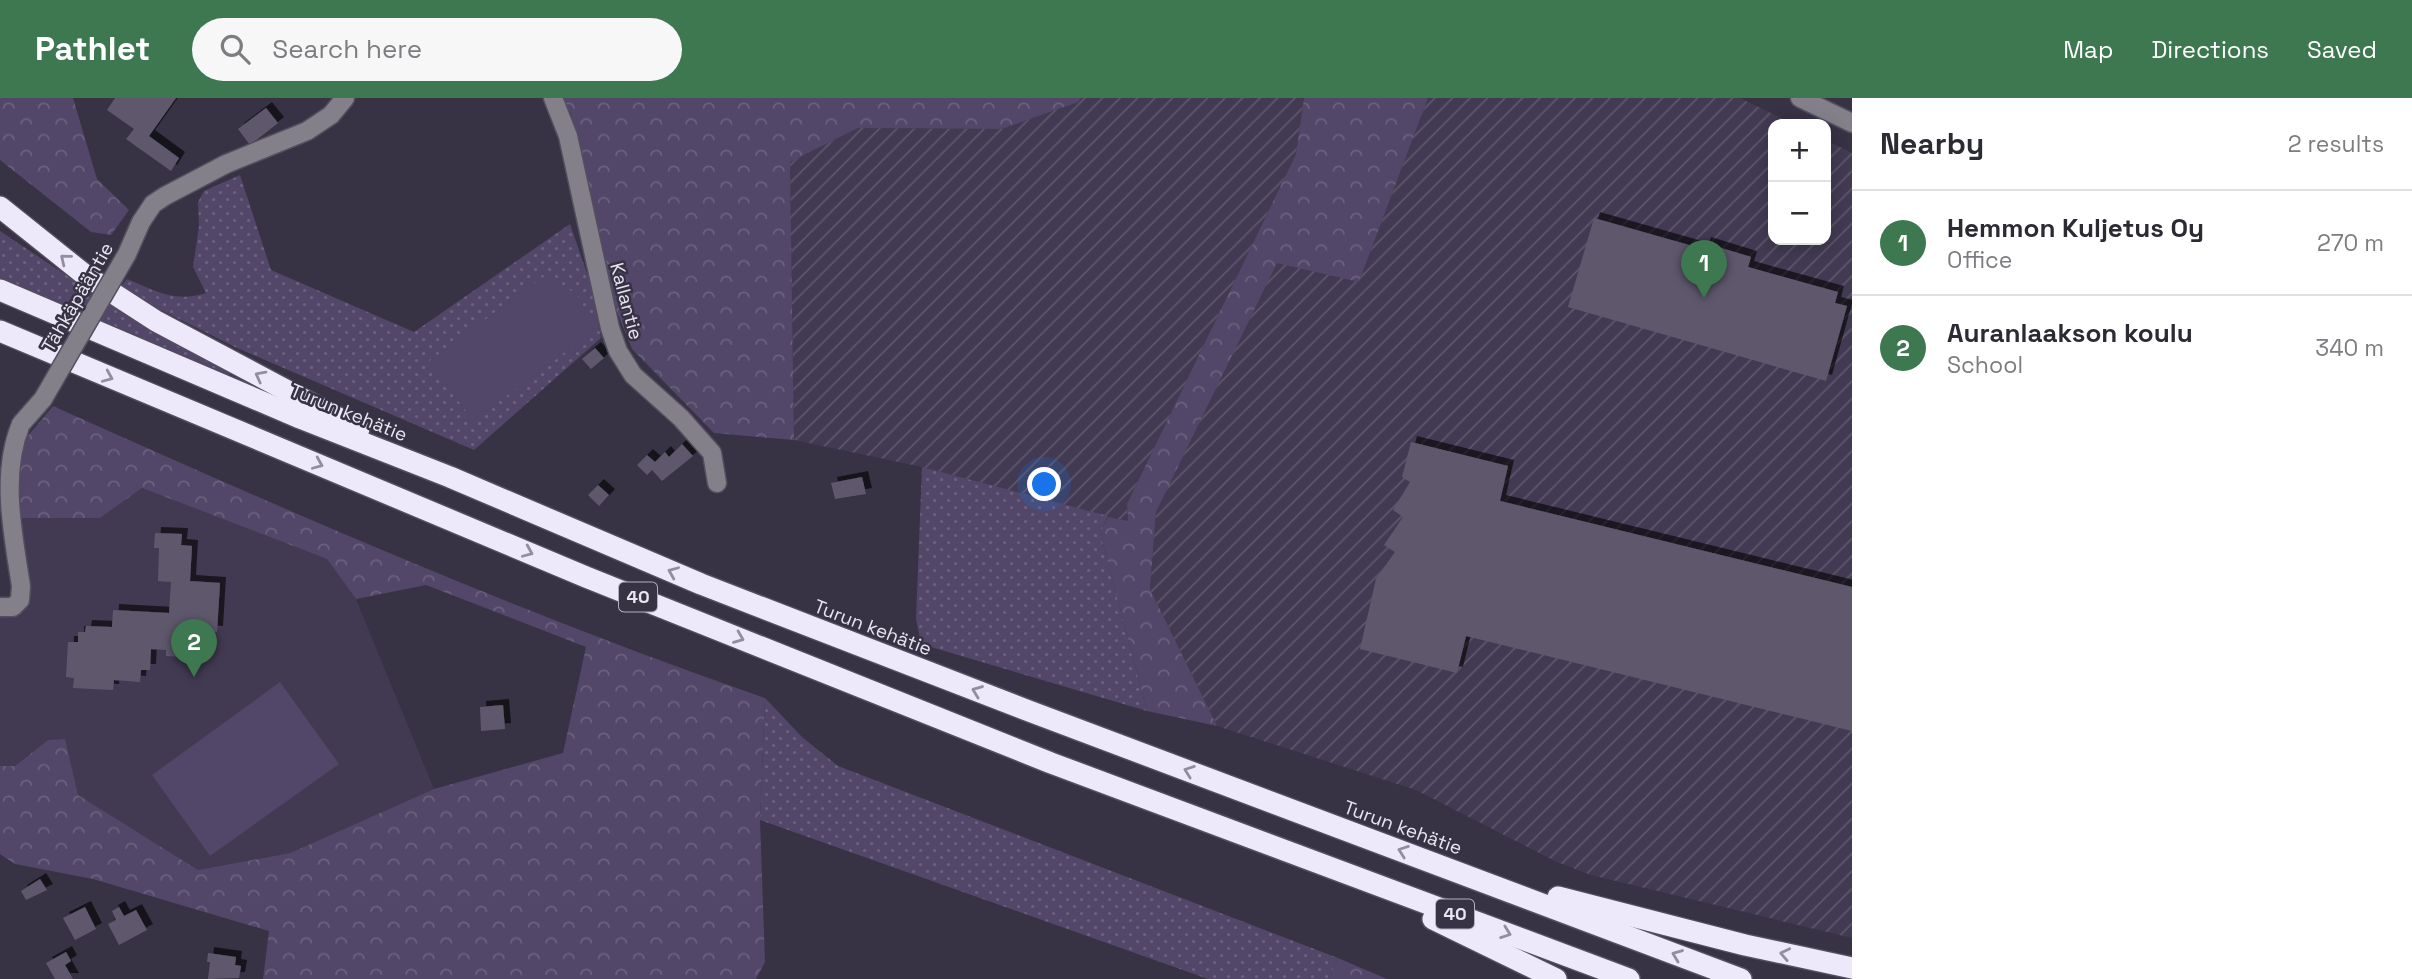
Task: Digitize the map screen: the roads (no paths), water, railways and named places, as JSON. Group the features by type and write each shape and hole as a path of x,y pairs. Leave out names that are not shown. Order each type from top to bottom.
{"highway":[{"path":"0,207 85,275 156,321 450,477"},
{"name":"Turun kehätie","path":"0,290 713,589 1741,979"},
{"name":"40","path":"0,331 650,602 1051,763 1629,979"},
{"path":"1282,848 1556,979"},
{"path":"1466,875 1745,945 1852,968"}],"street":[{"name":"Tähkäpääntie","path":"0,607 13,607 20,600 21,586 8,500 12,449 21,424 43,399 127,254 152,204 164,195 226,164 307,131 331,115 345,98"},
{"name":"Kallantie","path":"553,98 568,136 610,328 618,351 634,375 681,418 712,453 718,483"},
{"path":"1800,98 1852,123"}],"place":[{"name":"Hemmon Kuljetus Oy","path":"1704,298"},
{"name":"Auranlaakson koulu","path":"194,677"}]}
